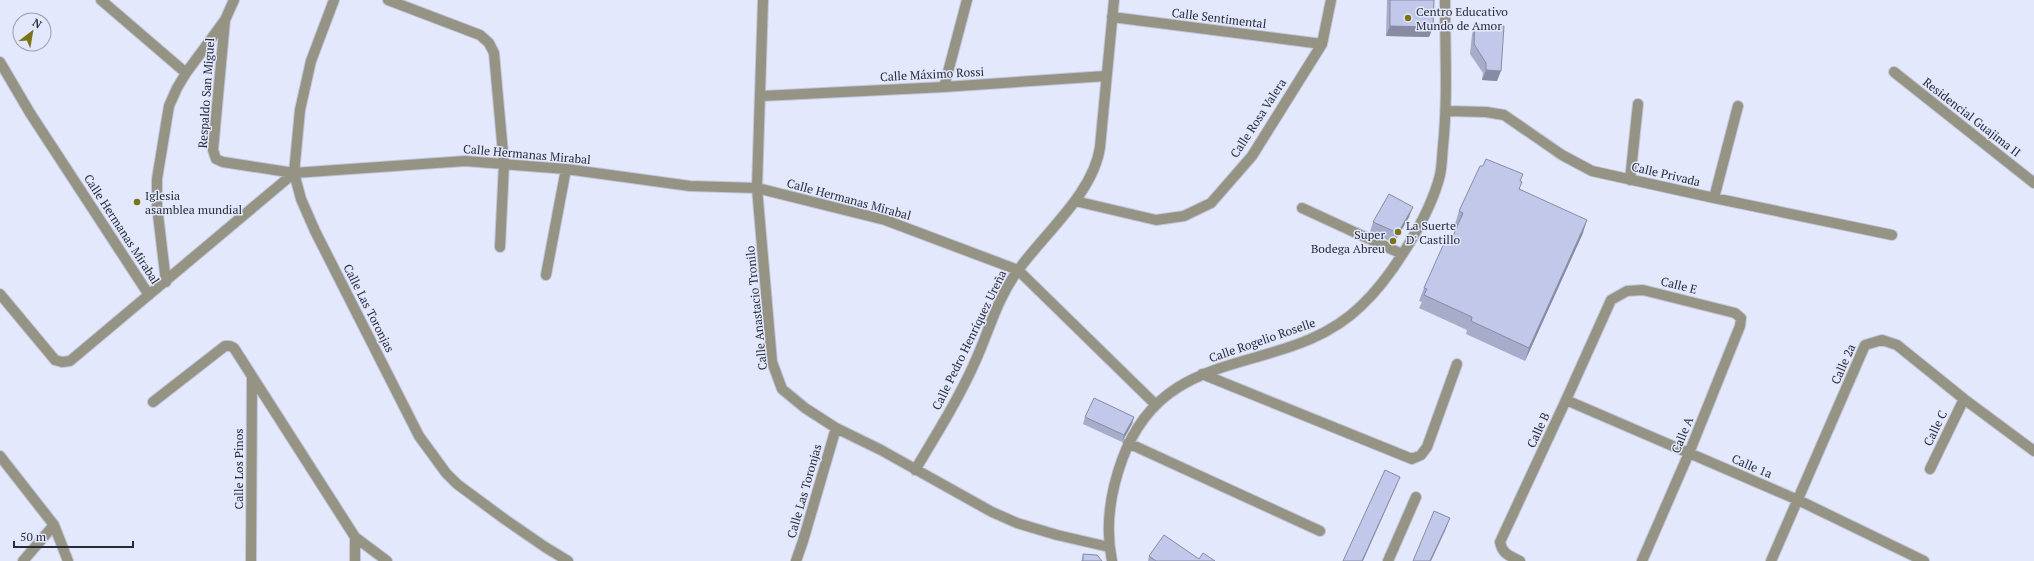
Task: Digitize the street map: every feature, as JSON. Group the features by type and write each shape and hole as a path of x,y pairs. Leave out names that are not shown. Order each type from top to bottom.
{"street":[{"path":"101,0 186,73"},
{"path":"166,282 157,206 157,179 169,106 186,73 225,20 234,0"},
{"name":"Calle Las Toronjas","path":"334,0 311,62 301,103 294,173 301,199 315,232 419,436 446,473 457,484 539,543 568,561"},
{"path":"388,0 480,35 489,43 494,53 497,67 504,164 500,247"},
{"name":"Calle Anastacio Tronilo","path":"763,0 757,188 772,362 782,389 792,399 836,428 880,450 992,512 1017,523 1057,535 1109,547"},
{"path":"944,87 967,0"},
{"name":"Calle Pedro Henríquez Ureña","path":"915,470 950,412 975,361 996,310 1018,270 1075,202 1099,156 1114,0"},
{"name":"Calle Rosa Valera","path":"1075,202 1156,220 1184,216 1211,203 1252,156 1322,44 1331,0"},
{"name":"Calle Rogelio Roselle","path":"1112,561 1109,547 1109,507 1114,482 1128,443 1144,416 1155,404 1179,386 1202,374 1314,338 1346,320 1376,290 1402,254 1428,205 1440,176 1447,111 1445,0"},
{"name":"Calle Sentimental","path":"1112,17 1322,44"},
{"name":"Respaldo San Miguel","path":"225,20 212,150 216,159 223,162 294,173"},
{"name":"Calle Hermanas Mirabal","path":"0,62 30,113 149,295 294,173 465,161 566,169 690,186 757,188 885,220 1018,270 1155,404"},
{"name":"Residencial Guajima II","path":"1894,72 2034,183"},
{"name":"Calle Máximo Rossi","path":"760,96 944,87 1106,76"},
{"path":"1630,180 1638,104"},
{"path":"1714,198 1738,106"},
{"name":"Calle Privada","path":"1447,111 1486,112 1504,115 1562,155 1592,171 1892,235"},
{"path":"546,275 566,169"},
{"path":"1302,208 1402,254"},
{"name":"Calle E","path":"1611,300 1627,291 1643,290 1735,313 1741,318"},
{"path":"0,294 55,360 62,362 70,361 149,295"},
{"name":"Calle B","path":"1520,561 1504,554 1501,549 1500,542 1611,300"},
{"name":"Calle A","path":"1642,561 1689,453 1740,326 1741,318"},
{"name":"Calle 2a","path":"1771,561 1865,345 1882,340 1897,345 1964,399 2034,451"},
{"path":"153,402 225,346 234,348 355,537 387,561"},
{"path":"1202,374 1412,459 1421,455 1427,447 1457,364"},
{"name":"Calle Los Pinos","path":"251,561 252,378"},
{"name":"Calle C","path":"1930,469 1964,399"},
{"name":"Calle 1a","path":"1566,400 1798,500 1924,561"},
{"name":"Calle Las Toronjas","path":"796,561 804,542 836,428"},
{"path":"1128,443 1320,531"},
{"path":"0,456 54,525 68,561"},
{"path":"1388,561 1416,497"},
{"path":"23,561 54,525"},
{"path":"355,537 355,561"}],"building":[{"name":"Centro Educativo Mundo de Amor","path":"1390,0 1434,0 1433,27 1390,26"},
{"path":"1475,24 1504,26 1501,71 1486,70 1486,63 1474,44"},
{"path":"1486,159 1523,174 1519,189 1587,220 1529,348 1471,321 1472,317 1424,295 1427,289 1424,288 1445,241 1449,242 1452,235 1453,236 1463,213 1459,211 1480,166 1483,166"},
{"path":"1389,194 1413,207 1398,233 1373,222"},
{"path":"1094,398 1134,417 1124,435 1085,417"},
{"path":"1385,470 1400,477 1362,561 1343,561"},
{"path":"1434,511 1450,518 1430,561 1413,561"},
{"path":"1164,535 1199,559 1203,553 1215,561 1156,561 1149,556"},
{"path":"1083,554 1097,555 1102,561 1083,561"}],"place":[{"name":"Centro Educativo Mundo de Amor","path":"1408,18"},
{"name":"Iglesia asamblea mundial","path":"137,202"},
{"name":"La Suerte D' Castillo","path":"1398,232"},
{"name":"Super Bodega Abreu","path":"1393,241"}]}
